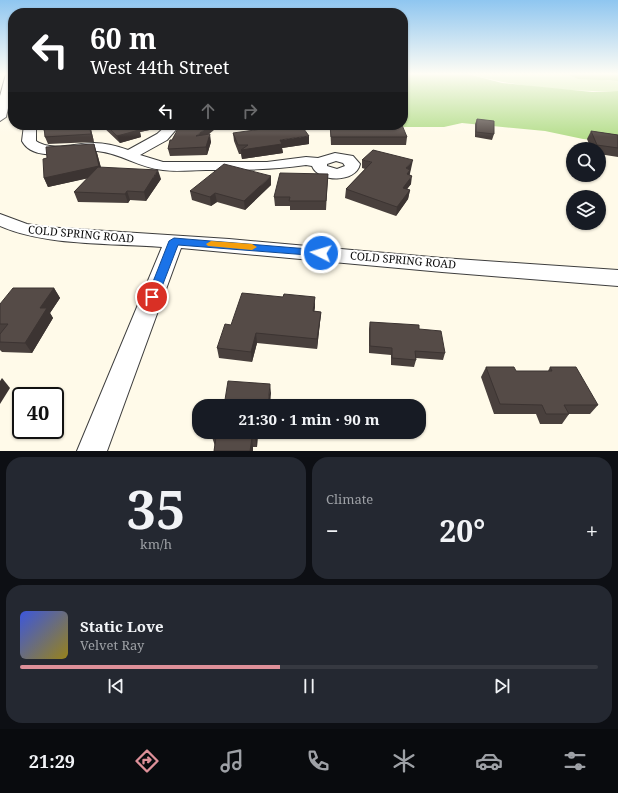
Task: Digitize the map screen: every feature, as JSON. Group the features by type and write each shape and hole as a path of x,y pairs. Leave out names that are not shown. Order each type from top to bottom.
{"street":[{"path":"0,117 7,103"},
{"path":"29,130 28,140 32,145 38,147 54,149 103,148 129,155 155,165 184,167 267,166 300,162 320,162"},
{"path":"129,155 162,137 169,130"},
{"name":"COLD SPRING ROAD","path":"0,219 23,229 35,232 174,241 618,278"},
{"path":"0,234 35,232"},
{"path":"92,451 174,241"}],"green space":[{"path":"408,95 618,95 618,143 583,139 545,131 462,123 444,127 408,127"}],"building":[{"path":"477,119 494,121 494,134 476,132"},
{"path":"44,130 90,130 91,134 45,137"},
{"path":"111,130 139,130 117,136"},
{"path":"177,130 204,130 196,136 210,134 206,147 168,149 170,140 172,140"},
{"path":"255,130 305,130 309,136 280,140 282,144 241,150 248,145 238,145 233,133"},
{"path":"330,130 404,130 407,137 331,137"},
{"path":"591,131 618,135 618,148 606,146 606,142 596,142"},
{"path":"94,144 99,166 44,178 43,159 47,158 46,147"},
{"path":"373,150 413,160 406,168 410,170 407,174 412,176 403,188 410,190 397,207 346,189 372,162 362,160"},
{"path":"224,164 271,176 244,201 215,193 210,197 190,191"},
{"path":"98,167 158,170 144,192 127,191 125,194 74,192"},
{"path":"280,173 328,174 326,201 289,201 290,197 274,197"},
{"path":"13,288 54,288 40,308 47,308 25,343 0,342 0,334 8,324 0,324 0,304"},
{"path":"242,293 283,297 284,294 315,297 313,311 321,312 317,339 256,333 251,352 217,348 225,324 231,325"},
{"path":"370,322 419,325 419,329 441,331 445,353 415,351 416,360 392,358 392,348 370,346"},
{"path":"486,367 514,367 516,371 552,371 550,367 576,367 598,405 564,405 569,414 546,414 542,405 500,404"},
{"path":"228,381 270,384 269,399 225,399"},
{"path":"216,439 252,439 250,451 214,451"}],"slow traffic":[{"path":"211,244 252,247"}],"route":[{"path":"152,297 174,241 321,253"}]}
